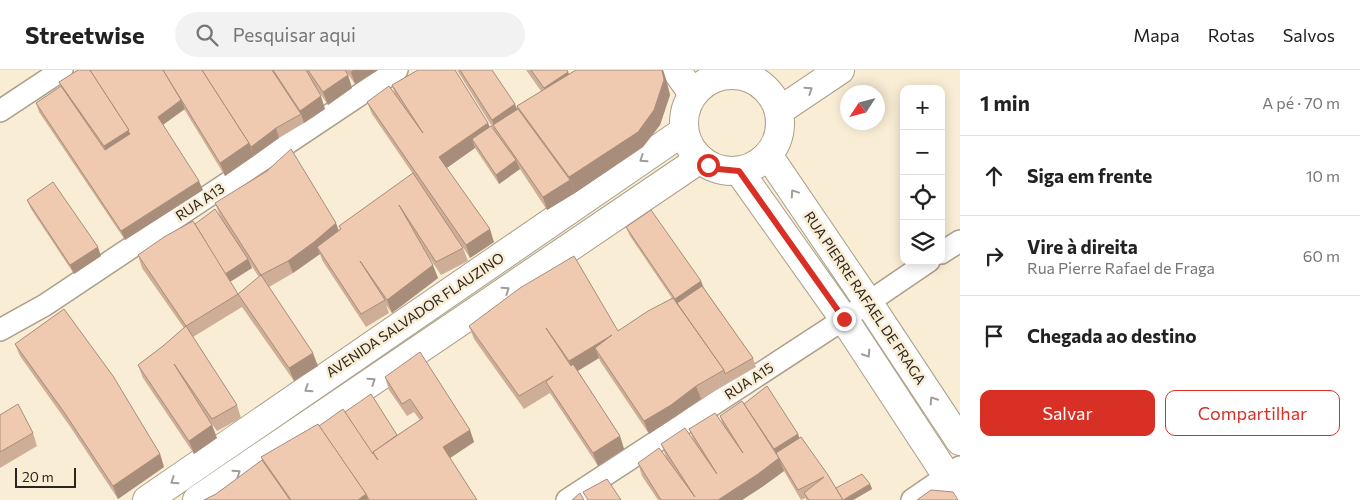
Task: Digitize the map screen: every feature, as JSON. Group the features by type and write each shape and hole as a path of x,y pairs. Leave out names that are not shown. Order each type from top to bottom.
{"street":[{"path":"0,111 62,70"},
{"name":"RUA A13","path":"0,330 54,299 397,70"},
{"path":"676,70 693,94"},
{"path":"779,110 840,70"},
{"path":"718,73 743,76 762,75 765,88 774,99 779,110 779,134 775,146 760,163 750,168 739,171 718,169 708,165 693,151 684,131 685,112 693,94 718,73"},
{"name":"AVENIDA SALVADOR FLAUZINO","path":"146,500 684,131"},
{"name":"RUA PIERRE RAFAEL DE FRAGA","path":"768,155 960,441"},
{"path":"197,500 700,159"},
{"name":"RUA PIERRE RAFAEL DE FRAGA","path":"739,171 956,480"},
{"path":"945,250 960,241"},
{"name":"RUA A15","path":"567,500 844,319 923,265"},
{"path":"912,500 956,480"}],"building":[{"path":"78,70 90,70 129,130 104,146 59,82"},
{"path":"90,70 163,70 181,100 158,117 199,181 121,231 36,103 61,86 105,150 130,134"},
{"path":"163,70 202,70 249,143 220,163"},
{"path":"202,70 272,70 301,114 276,128 251,147"},
{"path":"273,70 306,70 321,96 300,111"},
{"path":"308,70 345,70 348,75 323,92"},
{"path":"418,70 455,70 488,123 439,157 490,229 466,245 367,102 389,86 423,133 392,85"},
{"path":"460,70 492,70 515,104 492,120"},
{"path":"531,70 567,70 568,72 544,88"},
{"path":"576,70 662,70 664,80 654,110 638,132 569,177 517,106"},
{"path":"518,109 570,180 543,197 493,125"},
{"path":"491,126 516,160 496,175 472,139"},
{"path":"291,149 336,223 288,261 261,275 215,203 267,171"},
{"path":"413,173 463,248 436,262 399,205 433,265 387,300 360,261 385,300 361,314 317,247 341,229 339,226"},
{"path":"53,182 98,247 70,265 27,200"},
{"path":"215,209 248,259 225,274 195,224"},
{"path":"651,210 701,281 675,299 626,227"},
{"path":"193,221 238,294 186,326 138,255 164,237"},
{"path":"574,256 618,331 648,311 673,298 724,370 696,386 671,405 644,421 595,348 612,335 569,361 546,328 571,366 573,364 620,436 593,453 546,382 553,376 519,396 469,326 520,288"},
{"path":"261,275 313,353 289,368 238,294"},
{"path":"702,286 753,358 725,374 677,303"},
{"path":"64,309 113,376 160,454 113,486 64,412 15,344"},
{"path":"186,326 237,405 212,419 174,364 212,425 189,441 138,365"},
{"path":"420,352 470,430 443,447 477,500 369,500 319,426 343,409 378,460 373,452 423,418 410,399 402,404 385,377"},
{"path":"767,386 798,434 774,449 744,404"},
{"path":"371,394 397,435 373,452 373,454 345,412"},
{"path":"742,401 779,458 718,500 661,500 638,463 659,448 695,497 661,444 685,428 717,474 689,429 715,413 743,453 720,416"},
{"path":"18,404 33,433 0,452 0,415"},
{"path":"318,424 366,494 358,500 291,500 261,457"},
{"path":"801,437 843,500 809,500 804,493 824,477 798,490 776,453"},
{"path":"262,460 290,500 204,500 216,494"},
{"path":"862,474 870,484 843,500 836,488"},
{"path":"607,479 621,500 588,500 583,492"},
{"path":"931,490 953,492 958,500 917,500"},
{"path":"580,493 584,500 572,500"}],"route":[{"path":"708,165 728,171 739,171 844,319"}]}
